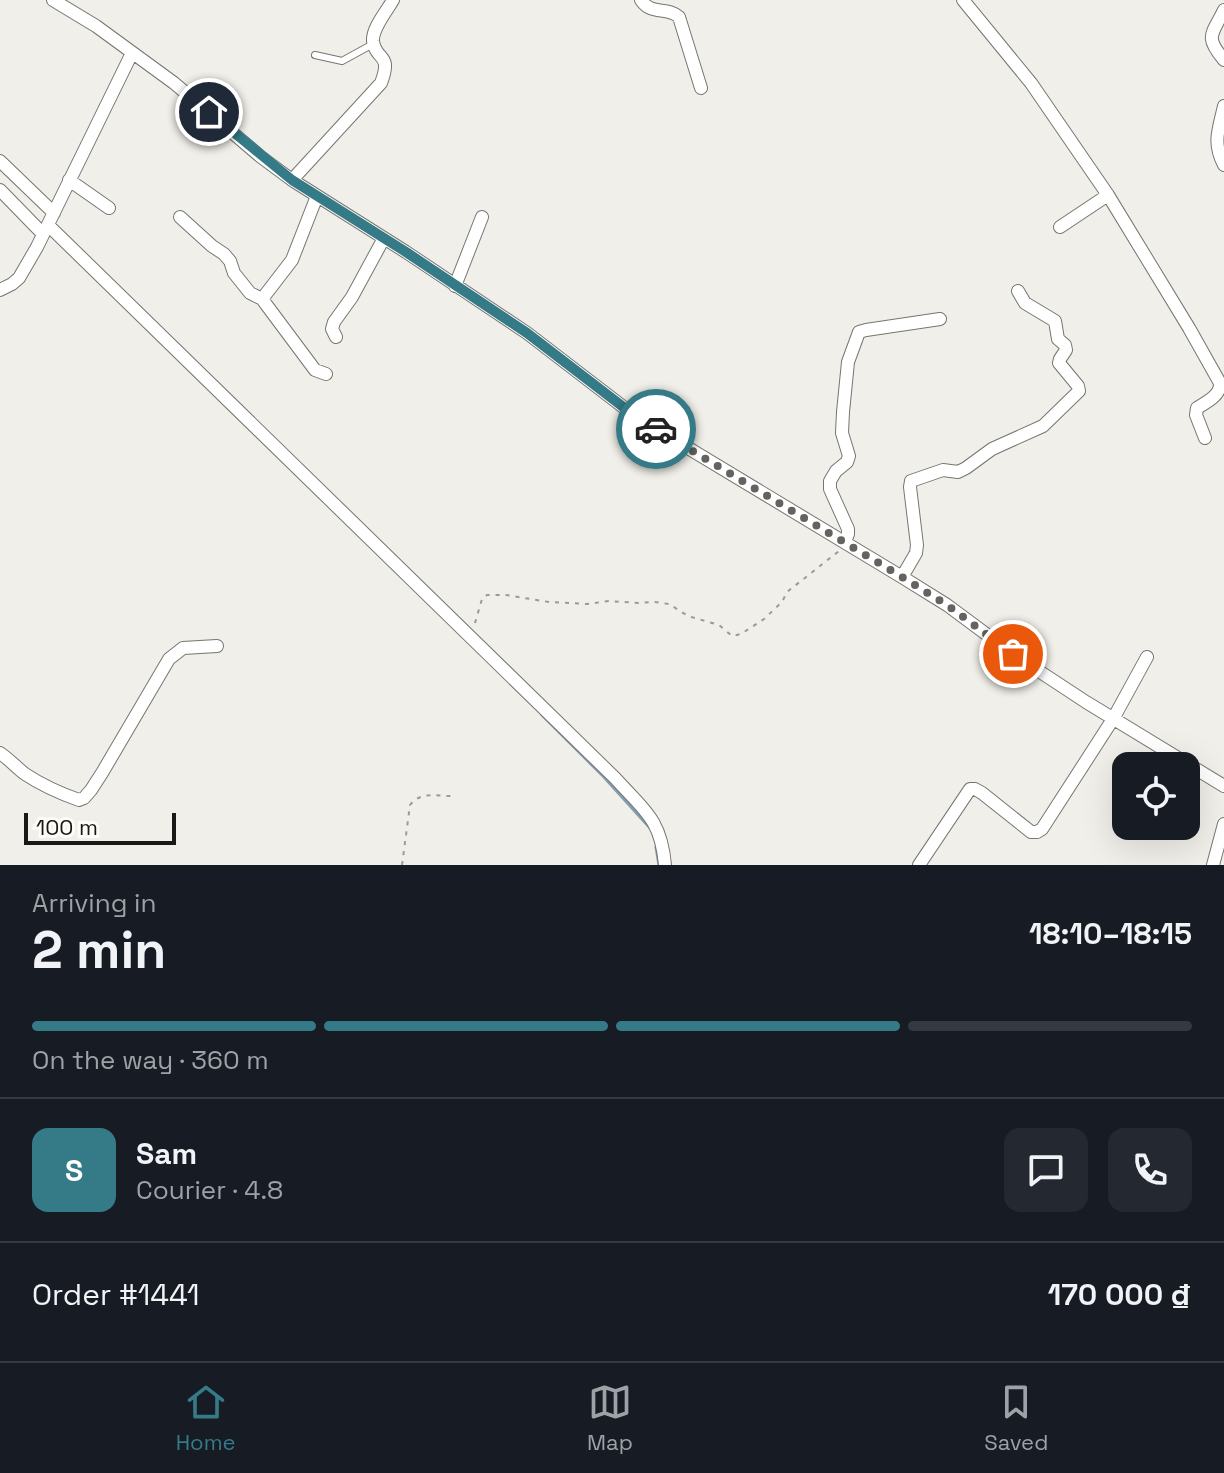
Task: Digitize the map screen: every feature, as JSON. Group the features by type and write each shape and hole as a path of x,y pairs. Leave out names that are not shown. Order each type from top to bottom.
{"street":[{"path":"53,0 96,26 174,83 292,180 527,333 635,416 847,542 947,605 1013,654 1113,719 1224,786"},
{"path":"292,180 381,83 385,62 373,44 373,37 393,0"},
{"path":"641,0 652,10 675,13 679,17 701,88"},
{"path":"963,0 1031,83 1108,195 1220,383 1218,393 1197,408 1196,415 1205,438"},
{"path":"1224,10 1211,37 1212,46 1224,60"},
{"path":"0,290 19,278 49,224 132,53"},
{"path":"1224,106 1217,133 1217,150 1224,165"},
{"path":"0,161 49,224 615,778 653,819 663,843 665,865"},
{"path":"69,180 109,208"},
{"path":"0,190 49,224"},
{"path":"1060,227 1108,195"},
{"path":"262,299 292,260 317,196"},
{"path":"180,217 224,254 234,273 250,293 262,299 315,370 326,374"},
{"path":"455,286 482,217"},
{"path":"336,337 332,329 334,322 352,297 384,238"},
{"path":"902,577 916,553 917,545 911,481 943,470 958,472 966,468 992,449 1043,426 1079,391 1059,363 1066,350 1058,339 1055,321 1025,303 1018,291"},
{"path":"847,542 848,529 830,489 830,481 849,456 842,433 848,362 856,339 859,332 866,330 940,319"},
{"path":"0,753 23,773 79,800 91,790 102,773 169,659 183,648 217,646"},
{"path":"919,865 970,789 982,793 1031,832 1042,829 1113,719 1147,657"},
{"path":"1213,865 1224,824"}],"lane":[{"path":"315,55 342,61 373,44"}],"path":[{"path":"469,635 482,599 487,595 562,603 669,604 688,616 719,625 732,636 741,634 764,619 782,602 787,592 847,542"},
{"path":"402,865 410,805 423,795 456,796"}],"waterway":[{"path":"542,715 650,828"},
{"path":"656,847 659,865"}],"way so far":[{"path":"656,429 947,605 1013,654"}],"route":[{"path":"209,112 292,180 527,333 656,429"}]}
